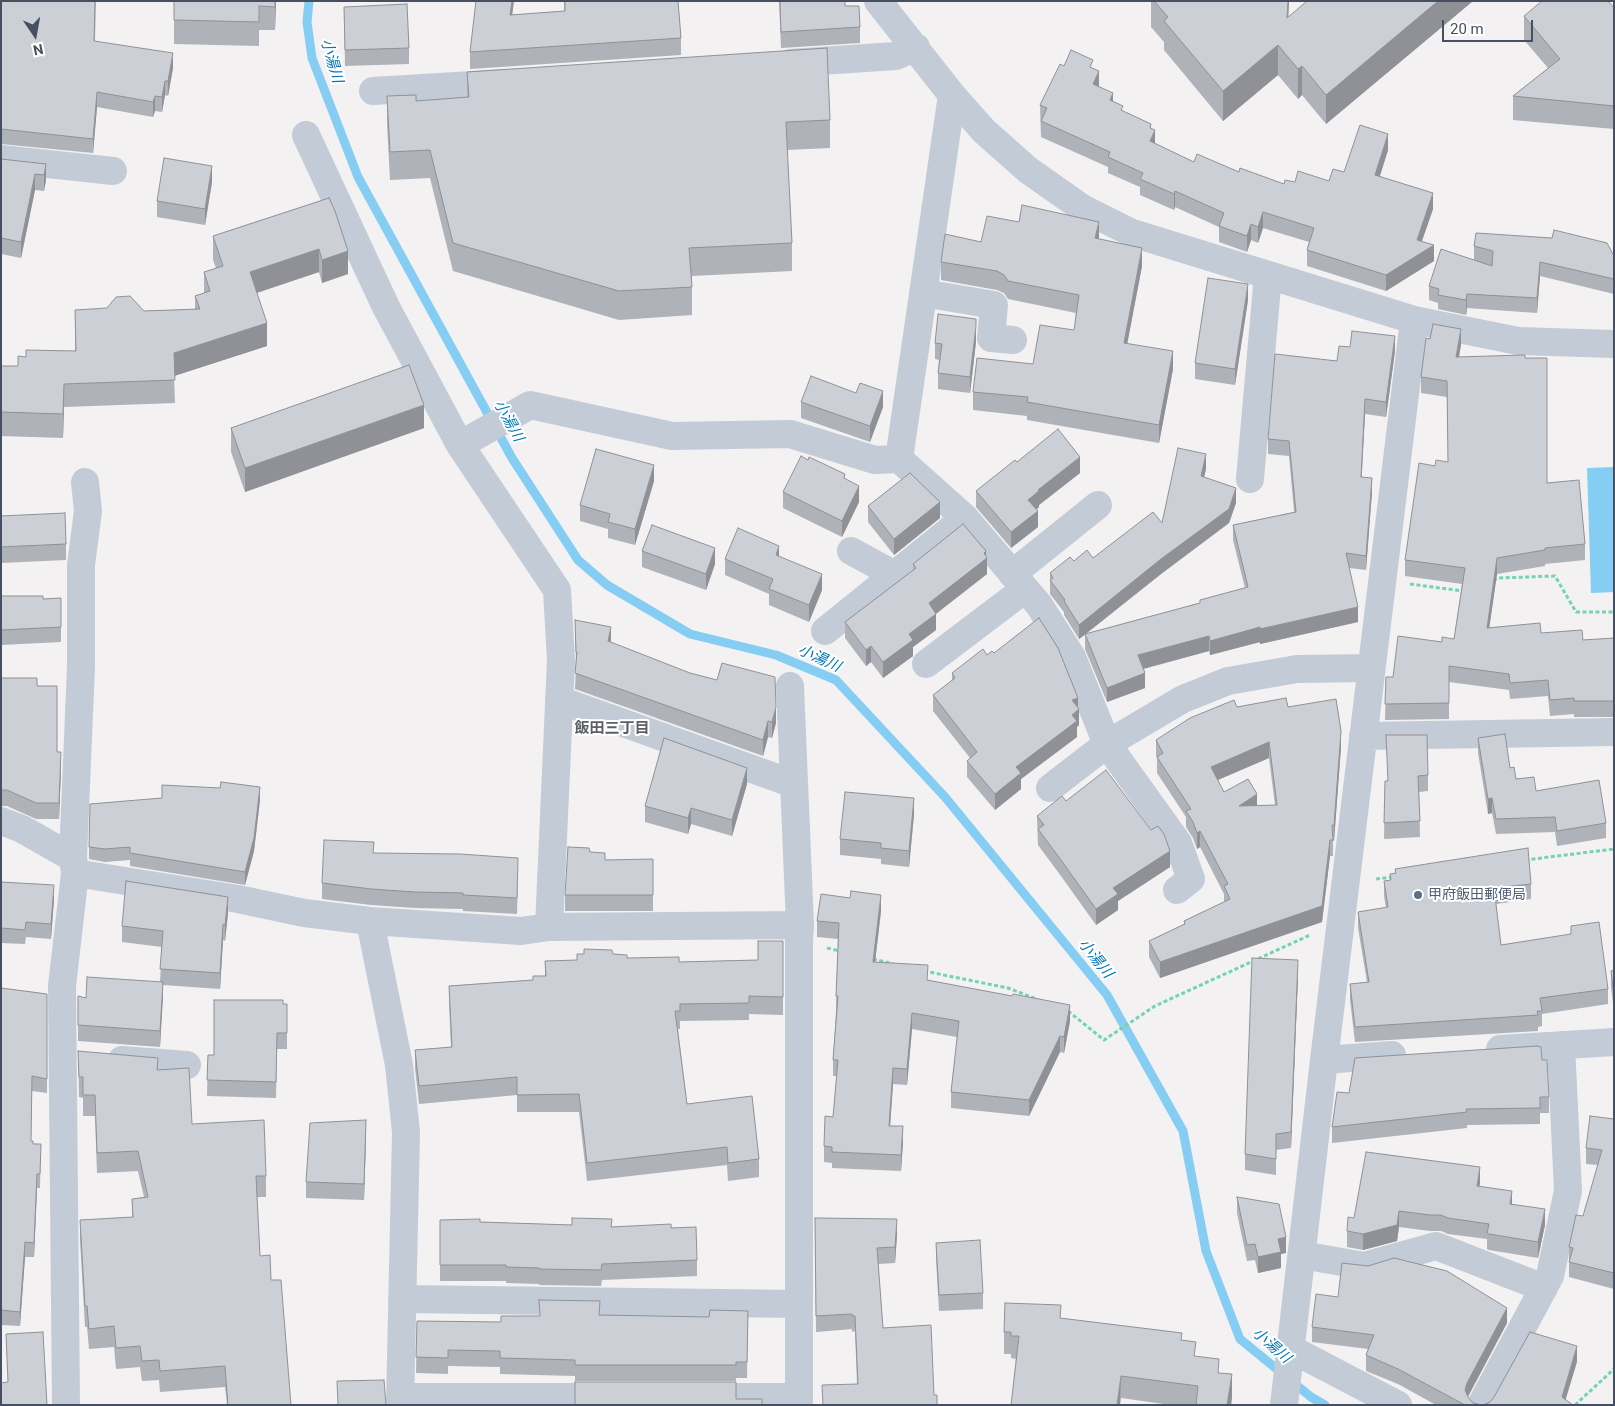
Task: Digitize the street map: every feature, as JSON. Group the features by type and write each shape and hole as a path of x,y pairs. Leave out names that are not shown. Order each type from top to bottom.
{"street":[{"path":"878,1 952,95 991,138 1028,170 1082,208 1132,233 1414,320 1518,341 1614,344"},
{"path":"768,65 896,56 916,47"},
{"path":"373,91 531,81"},
{"path":"899,459 952,95"},
{"path":"306,135 386,307 556,590 561,660 549,927"},
{"path":"1,159 113,171"},
{"path":"1250,479 1268,275"},
{"path":"923,293 994,305 990,338 1013,340"},
{"path":"1284,1403 1414,320"},
{"path":"466,442 530,405 672,436 790,434 875,460 899,459 965,518 1039,605 1072,657 1107,744 1178,843 1191,879 1177,890"},
{"path":"66,1405 62,986 74,865 81,666 81,565 88,511 85,482"},
{"path":"926,664 1019,582 1098,505"},
{"path":"825,631 965,518"},
{"path":"851,551 895,575"},
{"path":"1050,788 1107,744 1183,699 1228,681 1297,669 1371,668"},
{"path":"680,1397 799,1401 800,933 790,686"},
{"path":"559,700 794,784"},
{"path":"1363,736 1614,732"},
{"path":"1,821 22,829 74,865 304,913 370,920 521,930 549,927 800,933"},
{"path":"370,920 399,1065 406,1132 400,1401 640,1397"},
{"path":"1472,1050 1614,1042"},
{"path":"1482,1405 1550,1276 1568,1191 1561,1045"},
{"path":"1324,1060 1413,1054"},
{"path":"63,1055 188,1065"},
{"path":"1302,1255 1364,1266 1436,1246 1544,1288"},
{"path":"402,1299 799,1304"},
{"path":"1291,1352 1398,1405"}],"path":[{"path":"1497,569 1499,578"},
{"path":"1490,581 1499,578 1556,576 1576,612 1614,612"},
{"path":"1382,580 1462,591 1472,588"},
{"path":"1518,861 1614,849"},
{"path":"1345,883 1393,877"},
{"path":"1066,1009 1104,1040 1155,1006 1341,921"},
{"path":"800,933 845,952"},
{"path":"873,959 896,964"},
{"path":"922,970 1008,988 1041,1000"},
{"path":"1575,1405 1614,1370"}],"water":[{"path":"1614,467 1614,592 1591,593 1587,468"}],"building":[{"path":"1,1 95,1 94,41 173,53 168,81 165,81 162,97 155,96 153,102 97,92 93,139 1,129"},
{"path":"174,1 275,1 275,7 259,6 259,22 174,20"},
{"path":"476,1 512,1 510,15 565,11 565,1 678,1 681,38 470,52"},
{"path":"780,1 845,1 845,6 859,6 860,27 781,32"},
{"path":"1154,1 1288,1 1287,18 1307,1 1438,1 1326,95 1302,66 1298,69 1278,45 1223,91 1164,21 1168,17"},
{"path":"1542,1 1608,1 1614,8 1614,106 1513,96 1560,59 1524,16"},
{"path":"407,4 409,48 345,50 344,7"},
{"path":"827,48 830,120 786,122 792,243 689,248 692,287 619,291 453,243 430,150 390,152 387,96 416,95 416,101 469,97 467,72"},
{"path":"1071,50 1093,60 1090,67 1099,71 1093,84 1113,93 1110,100 1123,106 1121,110 1151,124 1150,128 1155,130 1150,141 1194,162 1197,154 1239,172 1240,168 1284,184 1285,180 1295,182 1298,171 1329,181 1333,169 1344,172 1360,125 1388,134 1375,175 1433,193 1417,240 1434,245 1386,275 1307,250 1314,228 1263,212 1258,227 1251,224 1247,236 1219,226 1224,213 1175,191 1174,194 1140,179 1143,173 1108,157 1110,152 1041,121 1047,108 1040,105 1060,64 1064,66"},
{"path":"164,158 212,166 205,209 157,201"},
{"path":"1,159 46,164 44,175 35,174 21,242 1,238"},
{"path":"329,198 348,251 322,260 319,249 250,272 267,323 174,353 175,380 64,384 63,414 1,412 1,366 18,366 18,356 26,357 26,350 76,351 75,310 107,308 116,297 130,296 144,311 200,309 195,296 210,291 204,272 223,266 213,236"},
{"path":"1022,205 1099,222 1095,238 1142,248 1124,343 1173,351 1159,425 1027,402 1028,397 973,392 977,358 1033,364 1040,325 1074,330 1079,295 1008,281 1004,275 997,271 941,262 945,234 981,242 987,216 1019,222"},
{"path":"1554,230 1607,243 1614,256 1614,279 1540,262 1537,298 1467,294 1466,300 1438,295 1439,289 1429,286 1441,249 1492,266 1493,251 1474,246 1476,233 1552,238"},
{"path":"1208,278 1248,284 1235,369 1195,363"},
{"path":"938,314 976,319 970,377 938,373 942,344 935,343"},
{"path":"1433,324 1461,329 1456,357 1525,355 1525,358 1547,358 1547,483 1579,480 1585,544 1545,548 1545,550 1497,558 1487,628 1540,623 1541,633 1582,630 1583,640 1614,638 1614,701 1574,701 1574,698 1550,700 1548,680 1510,683 1509,674 1449,666 1449,703 1385,704 1386,677 1393,677 1398,636 1442,642 1442,637 1454,639 1465,568 1405,560 1419,463 1435,466 1436,460 1448,462 1447,381 1421,377 1426,338 1430,339"},
{"path":"1352,331 1395,336 1386,402 1365,399 1361,477 1372,478 1366,556 1346,553 1358,607 1260,629 1260,627 1210,641 1209,636 1138,655 1145,673 1107,688 1085,634 1200,603 1200,600 1248,587 1233,525 1296,512 1289,441 1268,439 1275,354 1337,361 1339,346 1350,347"},
{"path":"409,365 424,405 245,468 231,428"},
{"path":"811,376 856,393 860,383 883,391 870,426 801,402"},
{"path":"1058,429 1080,457 1028,500 1038,511 1011,532 976,491 1015,460 1017,462"},
{"path":"1178,448 1206,454 1201,476 1236,488 1229,509 1161,559 1079,625 1065,600 1050,580 1053,578 1050,573 1070,557 1074,561 1087,550 1093,558 1153,512 1162,523"},
{"path":"596,449 654,465 635,529 608,522 610,514 580,505"},
{"path":"801,456 808,460 809,457 845,474 844,478 859,486 842,521 783,492"},
{"path":"910,473 940,502 894,539 868,506"},
{"path":"65,513 66,544 1,547 1,516"},
{"path":"963,524 986,551 984,553 987,558 929,603 936,614 909,634 913,640 883,662 871,646 866,650 845,622 916,568 913,564"},
{"path":"652,525 715,548 706,574 642,551"},
{"path":"738,528 779,546 776,555 822,574 809,605 769,589 773,579 725,559"},
{"path":"1,596 43,596 43,599 61,598 61,627 1,630"},
{"path":"1039,618 1058,648 1078,698 1072,700 1079,709 1072,715 1077,721 1016,767 1021,773 995,794 967,761 977,752 933,695 955,678 952,673 983,649 987,655 992,651 994,653"},
{"path":"575,620 611,627 608,641 690,673 717,680 722,663 775,677 776,707 772,722 768,721 763,740 575,673 577,652"},
{"path":"1,678 37,678 37,686 57,686 57,752 61,752 59,803 36,803 7,790 1,790"},
{"path":"1286,698 1288,707 1336,699 1341,731 1334,825 1332,825 1333,840 1330,840 1322,906 1160,962 1149,941 1185,924 1184,921 1230,899 1224,886 1228,884 1200,831 1197,833 1186,811 1191,809 1157,757 1163,753 1156,740 1190,718 1234,700 1237,707","holes":["1269,742 1277,805 1239,806 1257,794 1248,779 1224,792 1211,767"]},
{"path":"1505,734 1510,768 1514,767 1516,779 1534,777 1536,791 1599,780 1606,823 1557,831 1555,817 1496,819 1492,798 1488,799 1478,738"},
{"path":"1386,735 1427,735 1428,775 1418,776 1420,821 1384,823 1385,781 1388,781"},
{"path":"664,738 747,768 732,820 691,808 688,818 645,806"},
{"path":"1106,770 1151,830 1158,826 1164,834 1170,851 1113,888 1118,894 1096,909 1038,829 1044,825 1037,816 1062,796 1066,801"},
{"path":"221,782 260,787 254,838 245,872 130,853 130,847 105,849 89,847 90,804 162,798 162,785 220,788"},
{"path":"845,792 914,798 909,851 881,848 881,843 840,839"},
{"path":"324,840 374,842 373,853 460,854 518,858 517,898 463,895 463,893 371,889 322,883"},
{"path":"568,847 589,848 590,852 605,853 605,860 653,859 653,895 565,895"},
{"path":"1528,848 1531,884 1494,888 1501,945 1571,934 1571,926 1599,922 1608,989 1540,998 1542,1011 1537,1011 1538,1015 1355,1027 1350,984 1369,982 1358,912 1388,907 1384,881 1391,880 1390,874 1396,873 1395,869"},
{"path":"126,881 228,897 225,925 223,924 220,973 160,969 163,931 122,926"},
{"path":"1,882 54,885 51,924 26,922 25,930 1,928"},
{"path":"851,891 881,895 873,962 928,965 927,980 1070,1005 1064,1037 1060,1036 1029,1100 951,1092 959,1021 912,1013 907,1069 893,1068 889,1126 903,1126 901,1155 832,1152 832,1147 824,1146 825,1116 833,1117 838,1060 833,1060 838,996 836,996 839,923 817,921 821,894 850,898"},
{"path":"758,941 783,941 783,997 749,996 749,1003 680,1004 680,1011 675,1011 687,1104 752,1096 759,1159 728,1163 727,1147 587,1163 579,1094 517,1095 517,1077 419,1086 415,1050 452,1047 449,986 533,980 533,976 546,976 545,961 577,960 577,954 584,954 584,949 612,950 613,954 627,955 627,958 679,957 679,962 758,960"},
{"path":"1252,958 1298,960 1291,1132 1276,1134 1276,1159 1245,1154"},
{"path":"1614,970 1614,995 1611,971"},
{"path":"87,977 163,982 160,1031 78,1025 78,996 86,998"},
{"path":"1,988 47,994 47,1079 32,1076 31,1141 33,1141 33,1144 41,1144 40,1174 37,1174 34,1243 25,1242 20,1312 1,1310"},
{"path":"214,1000 283,1000 283,1004 287,1004 287,1033 277,1033 276,1082 207,1080 208,1055 214,1055"},
{"path":"1541,1047 1542,1060 1547,1060 1549,1097 1540,1097 1540,1108 1466,1109 1467,1112 1332,1127 1337,1092 1349,1093 1355,1058"},
{"path":"78,1051 158,1058 157,1070 189,1068 192,1124 264,1120 266,1176 256,1176 260,1256 270,1255 271,1280 281,1280 291,1405 228,1405 225,1366 160,1371 159,1360 142,1361 140,1346 116,1348 114,1326 89,1329 87,1306 85,1306 80,1220 133,1217 132,1199 148,1197 138,1151 97,1153 95,1095 83,1095 83,1077 79,1077"},
{"path":"1590,1116 1614,1119 1614,1273 1569,1262 1573,1248 1569,1247 1576,1215 1583,1216 1602,1150 1586,1148"},
{"path":"366,1120 364,1184 306,1182 310,1123"},
{"path":"1366,1152 1480,1167 1477,1186 1512,1191 1510,1204 1545,1209 1538,1242 1489,1234 1487,1233 1489,1224 1448,1218 1441,1215 1399,1211 1397,1225 1363,1234 1347,1231 1348,1217 1354,1218"},
{"path":"1237,1197 1279,1204 1286,1237 1278,1239 1281,1252 1258,1257 1255,1244 1247,1245"},
{"path":"572,1218 612,1219 611,1227 671,1224 671,1228 696,1227 697,1260 602,1264 601,1270 539,1269 506,1267 506,1265 440,1265 440,1220 480,1219 480,1222 572,1225"},
{"path":"815,1218 897,1219 895,1247 877,1248 883,1328 931,1325 934,1395 937,1395 937,1405 823,1405 822,1385 858,1384 855,1316 852,1316 852,1314 816,1316"},
{"path":"980,1240 983,1293 939,1295 936,1243"},
{"path":"1394,1258 1447,1271 1507,1308 1465,1390 1473,1403 1481,1405 1465,1405 1398,1369 1366,1355 1374,1335 1312,1327 1316,1294 1338,1297 1342,1263 1368,1266"},
{"path":"539,1300 600,1301 599,1315 709,1317 710,1310 748,1311 747,1362 736,1362 736,1365 575,1365 575,1360 500,1358 500,1351 448,1350 448,1358 416,1357 417,1321 501,1322 501,1316 540,1316"},
{"path":"1005,1303 1061,1305 1060,1318 1182,1333 1181,1340 1196,1342 1194,1356 1219,1359 1218,1373 1232,1374 1227,1405 1196,1405 1198,1386 1121,1376 1117,1405 1011,1405 1019,1336 1011,1336 1011,1332 1004,1332"},
{"path":"43,1332 47,1405 1,1405 1,1383 8,1382 6,1334"},
{"path":"1530,1332 1577,1346 1562,1397 1573,1405 1483,1405 1490,1402 1494,1397"},
{"path":"384,1380 386,1405 338,1405 337,1381"},
{"path":"575,1382 736,1382 736,1399 762,1399 762,1405 575,1405"}],"waterway":[{"name":"小湯川","path":"309,1 307,22 312,58 358,177 512,458 578,560 607,585 690,634 776,655 836,680 945,797 1107,995 1183,1131 1206,1251 1240,1339 1311,1397 1325,1405"}],"place":[{"name":"甲府飯田郵便局","path":"1418,895"}],"district":[{"name":"飯田三丁目","path":"612,729"}]}
